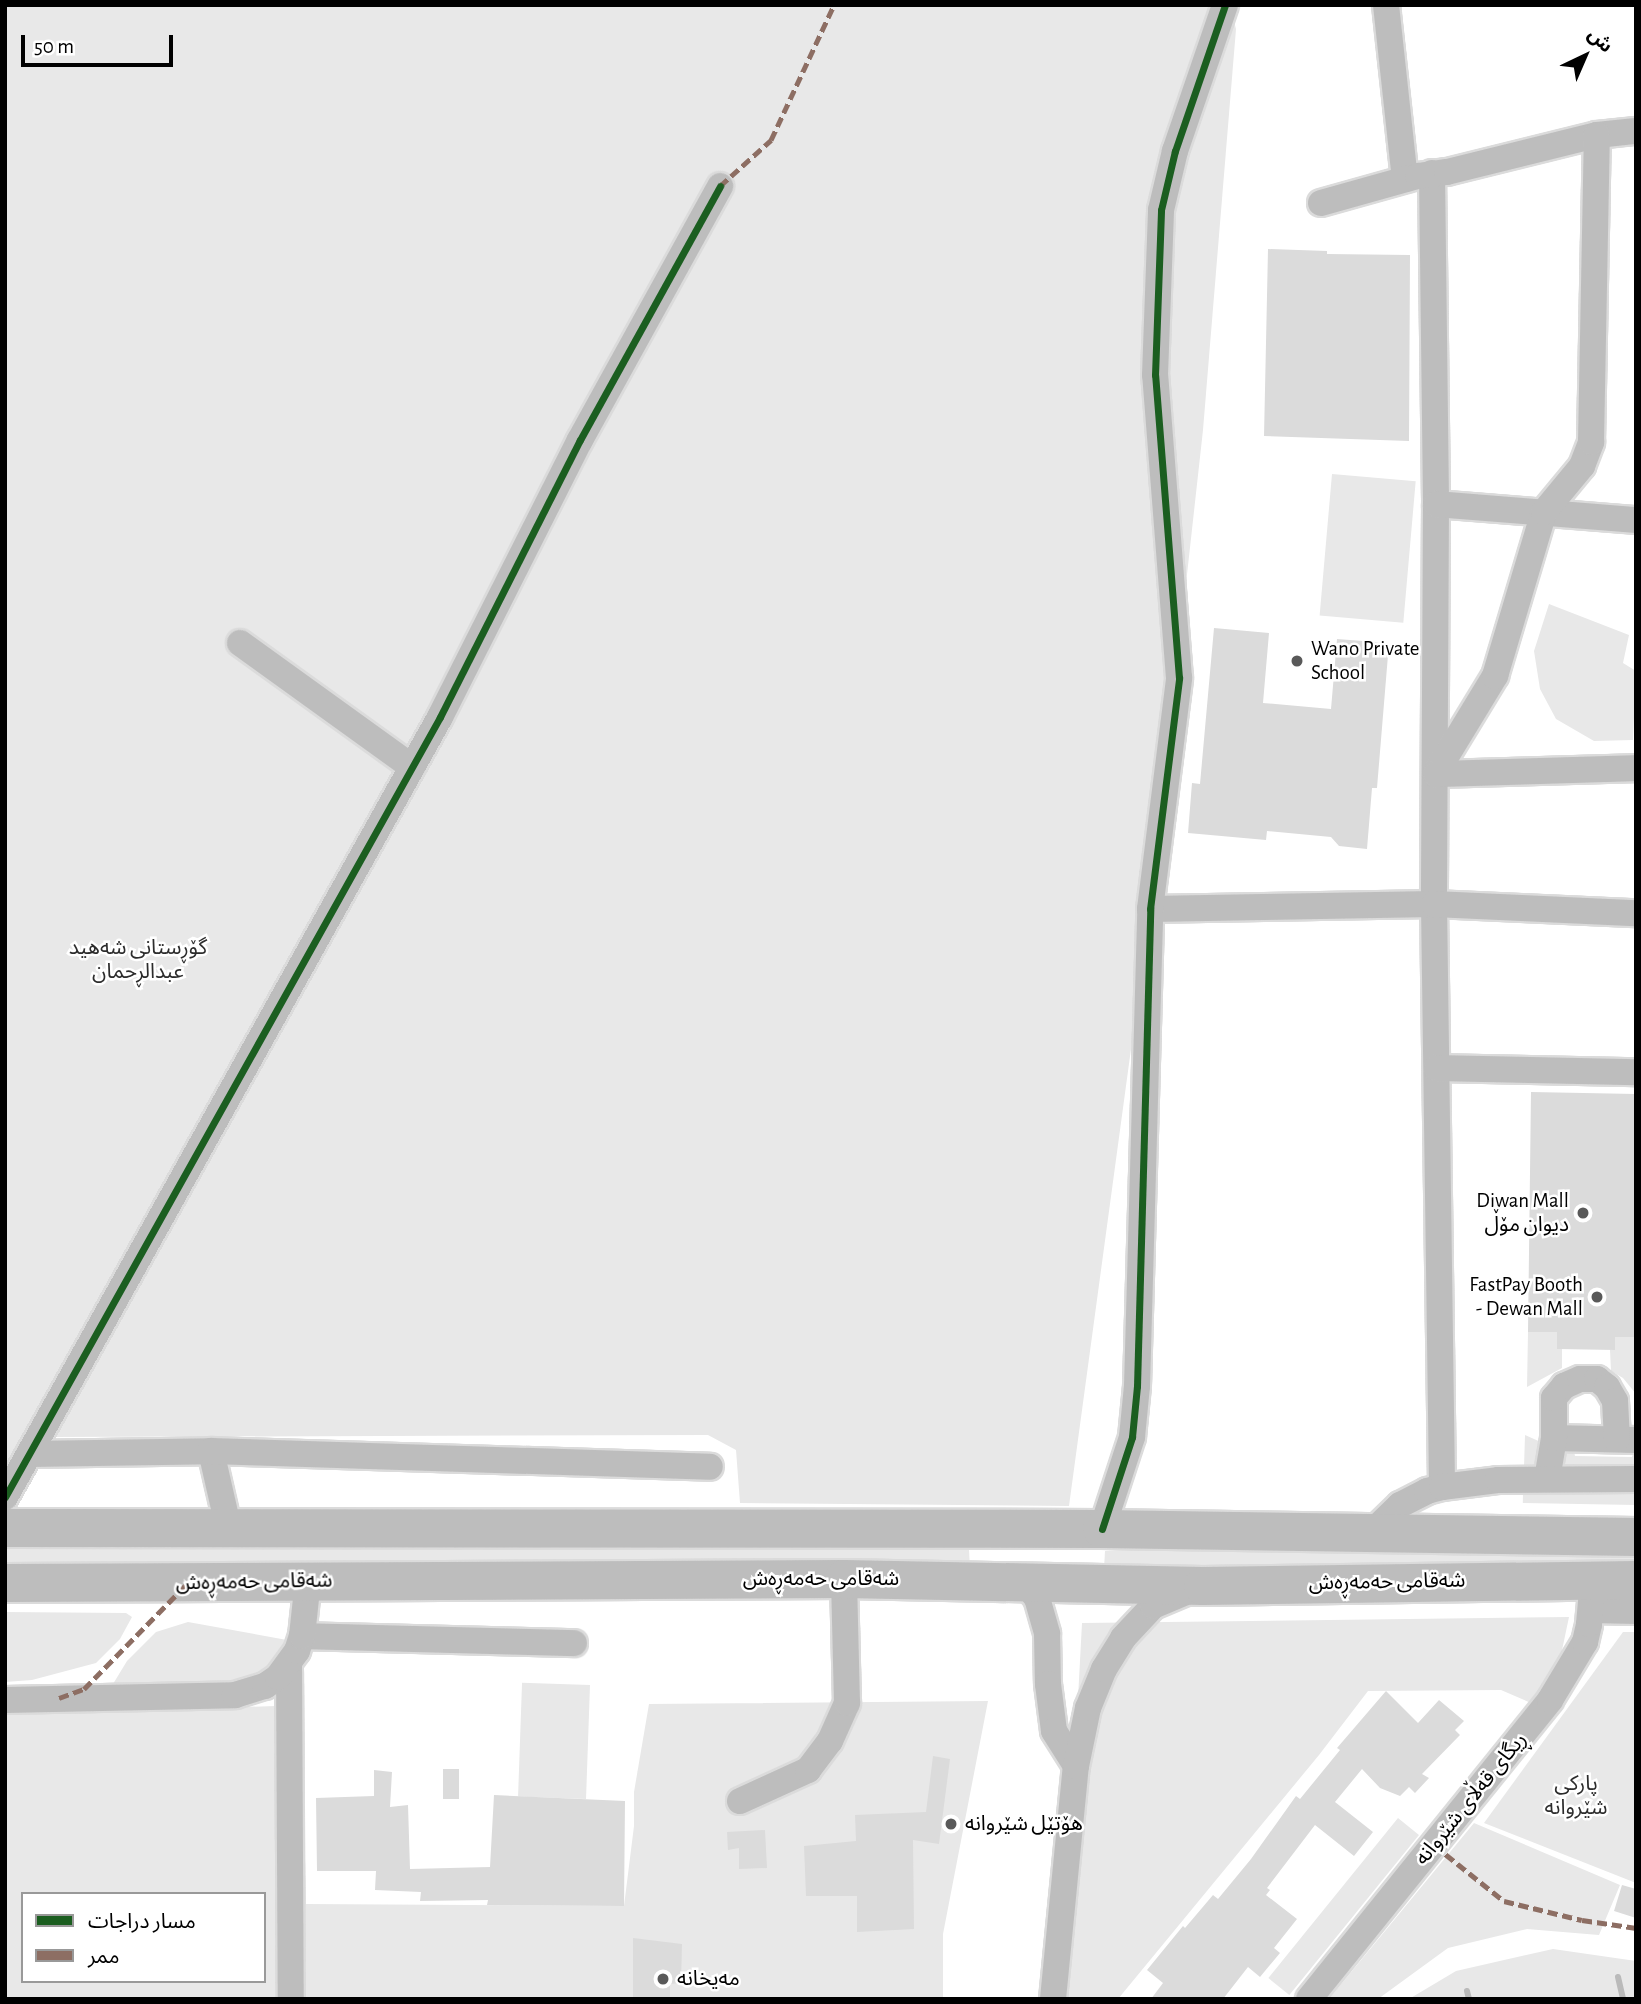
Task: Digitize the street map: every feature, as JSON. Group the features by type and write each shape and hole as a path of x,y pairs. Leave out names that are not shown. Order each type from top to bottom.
{"highway":[{"path":"5,1528 1102,1530 1636,1537"},
{"name":"شەقامی حەمەڕەش","path":"5,1583 844,1579 1592,1595 1636,1580"}],"street":[{"path":"1102,1530 1132,1437 1137,1386 1150,909 1178,678 1155,375 1161,210 1175,151 1225,5"},
{"path":"1386,5 1405,179"},
{"path":"1321,203 1405,179 1597,135 1636,131"},
{"path":"1436,774 1495,676 1544,512 1582,466 1591,442 1597,135"},
{"path":"1432,173 1436,504 1434,904 1442,1487"},
{"path":"14,1475 412,767 580,440 720,186"},
{"path":"1436,504 1636,520"},
{"path":"240,643 412,767"},
{"path":"1436,774 1636,768"},
{"path":"1150,909 1434,904 1636,913"},
{"path":"1437,1068 1636,1072"},
{"path":"1547,1479 1554,1438 1554,1398 1564,1386 1580,1379 1597,1380 1607,1387 1615,1401 1626,1439 1554,1438"},
{"path":"14,1475 211,1451 710,1467"},
{"path":"211,1451 229,1530"},
{"path":"1370,1534 1407,1500 1442,1487 1498,1480 1636,1479"},
{"path":"740,1801 808,1770 830,1741 847,1703 844,1579"},
{"path":"291,1999 289,1665 302,1636 308,1580"},
{"path":"1024,1581 1037,1598 1047,1634 1048,1684 1054,1731 1076,1766"},
{"path":"1053,1999 1076,1766 1088,1708 1104,1669 1123,1638 1153,1606 1203,1586"},
{"path":"1592,1595 1636,1611"},
{"name":"ڕیگای قەڵای شێروانە","path":"1309,1999 1550,1700 1585,1642 1592,1595"},
{"path":"302,1636 574,1643"},
{"path":"5,1700 235,1695 265,1686 289,1665"}],"green space":[{"name":"گۆڕستانی شەهید عبدالڕحمان","path":"5,5 1230,5 1236,29 1203,430 1150,909 1069,1506 740,1503 736,1450 708,1435 50,1437 10,1469 5,1468"},
{"path":"1332,474 1416,481 1403,623 1320,615"},
{"path":"1549,604 1629,635 1623,663 1636,671 1633,740 1594,741 1556,719 1540,689 1534,651"},
{"path":"1528,1332 1557,1332 1557,1349 1562,1349 1562,1368 1527,1387"},
{"path":"1615,1337 1636,1337 1636,1394 1623,1378 1611,1371 1610,1350 1615,1350"},
{"path":"1525,1435 1543,1443 1542,1469 1524,1468"},
{"path":"1634,1450 1636,1468 1564,1465 1563,1451 1574,1451 1575,1456 1632,1457"},
{"path":"1523,1492 1636,1494 1636,1505 1523,1503"},
{"path":"1297,1545 1636,1554 1636,1570 1104,1569 1105,1551"},
{"path":"5,1547 969,1550 970,1568 5,1568"},
{"path":"5,1612 126,1613 132,1617 120,1639 96,1663 32,1680 5,1682"},
{"path":"1569,1617 1561,1655 1531,1703 1501,1690 1368,1691 1319,1755 1118,1999 1062,1999 1082,1623"},
{"path":"188,1622 287,1640 284,1657 265,1676 232,1688 159,1691 113,1684 127,1661 156,1632"},
{"name":"پارکی شێروانە","path":"1623,1632 1636,1632 1636,1883 1484,1823"},
{"path":"522,1683 590,1685 586,1799 518,1797"},
{"path":"988,1701 943,1934 943,1999 5,1999 5,1715 304,1705 306,1904 624,1906 634,1826 634,1792 649,1704"},
{"path":"1398,1818 1419,1835 1289,1995 1268,1978"},
{"path":"1474,1823 1620,1885 1599,1935 1527,1929 1448,1948 1378,1999 1329,1999"},
{"path":"1553,1949 1636,1961 1636,1999 1409,1999 1456,1971"}],"building":[{"path":"1268,249 1327,251 1327,254 1410,255 1409,441 1264,436"},
{"path":"1214,628 1269,633 1263,703 1331,709 1337,639 1389,643 1377,788 1372,788 1367,849 1339,846 1331,837 1267,831 1266,840 1188,833 1192,783 1200,784"},
{"name":"Diwan Mall دیوان مۆڵ","path":"1531,1092 1636,1094 1636,1337 1615,1337 1615,1350 1557,1349 1557,1332 1528,1332"},
{"path":"1386,1691 1418,1723 1439,1700 1464,1721 1455,1730 1460,1735 1422,1774 1429,1778 1415,1793 1409,1787 1400,1796 1380,1788 1362,1769 1335,1802 1373,1832 1354,1856 1315,1825 1267,1888 1270,1890 1266,1895 1297,1919 1274,1948 1280,1953 1260,1977 1248,1967 1223,1999 1151,1999 1163,1983 1147,1970 1213,1895 1218,1899 1251,1859 1296,1796 1300,1799 1340,1750 1337,1748"},
{"path":"933,1756 950,1759 939,1844 913,1840 914,1929 857,1932 857,1896 806,1896 804,1846 856,1841 855,1815 926,1812"},
{"path":"443,1769 459,1769 459,1799 443,1799"},
{"path":"374,1770 392,1772 390,1807 408,1805 410,1869 490,1867 494,1795 625,1801 624,1906 487,1905 488,1900 420,1901 421,1892 375,1890 376,1871 317,1871 316,1798 374,1796"},
{"path":"765,1830 767,1868 739,1869 739,1848 728,1850 727,1832"},
{"path":"1622,1885 1636,1889 1636,1918 1614,1911"},
{"path":"633,1938 682,1944 681,1983 670,1984 670,1999 633,1999"}],"waterway":[{"path":"1618,1977 1623,1999"},
{"path":"1467,1991 1469,1999"}],"marked path":[{"path":"720,186 771,140 834,5"},
{"path":"59,1698 84,1689 187,1584"},
{"path":"1434,1845 1504,1901 1582,1920 1636,1928"}],"cycle path":[{"path":"1102,1529 1132,1437 1137,1386 1150,909 1179,678 1155,375 1161,210 1175,151 1225,5"},
{"path":"5,1497 440,717 580,440 720,186"}],"place":[{"name":"Wano Private School","path":"1297,661"},
{"name":"Diwan Mall دیوان مۆڵ","path":"1583,1213"},
{"name":"FastPay Booth - Dewan Mall","path":"1597,1297"},
{"name":"هۆتێل شێروانە","path":"951,1824"},
{"name":"مەیخانە","path":"663,1979"}]}
